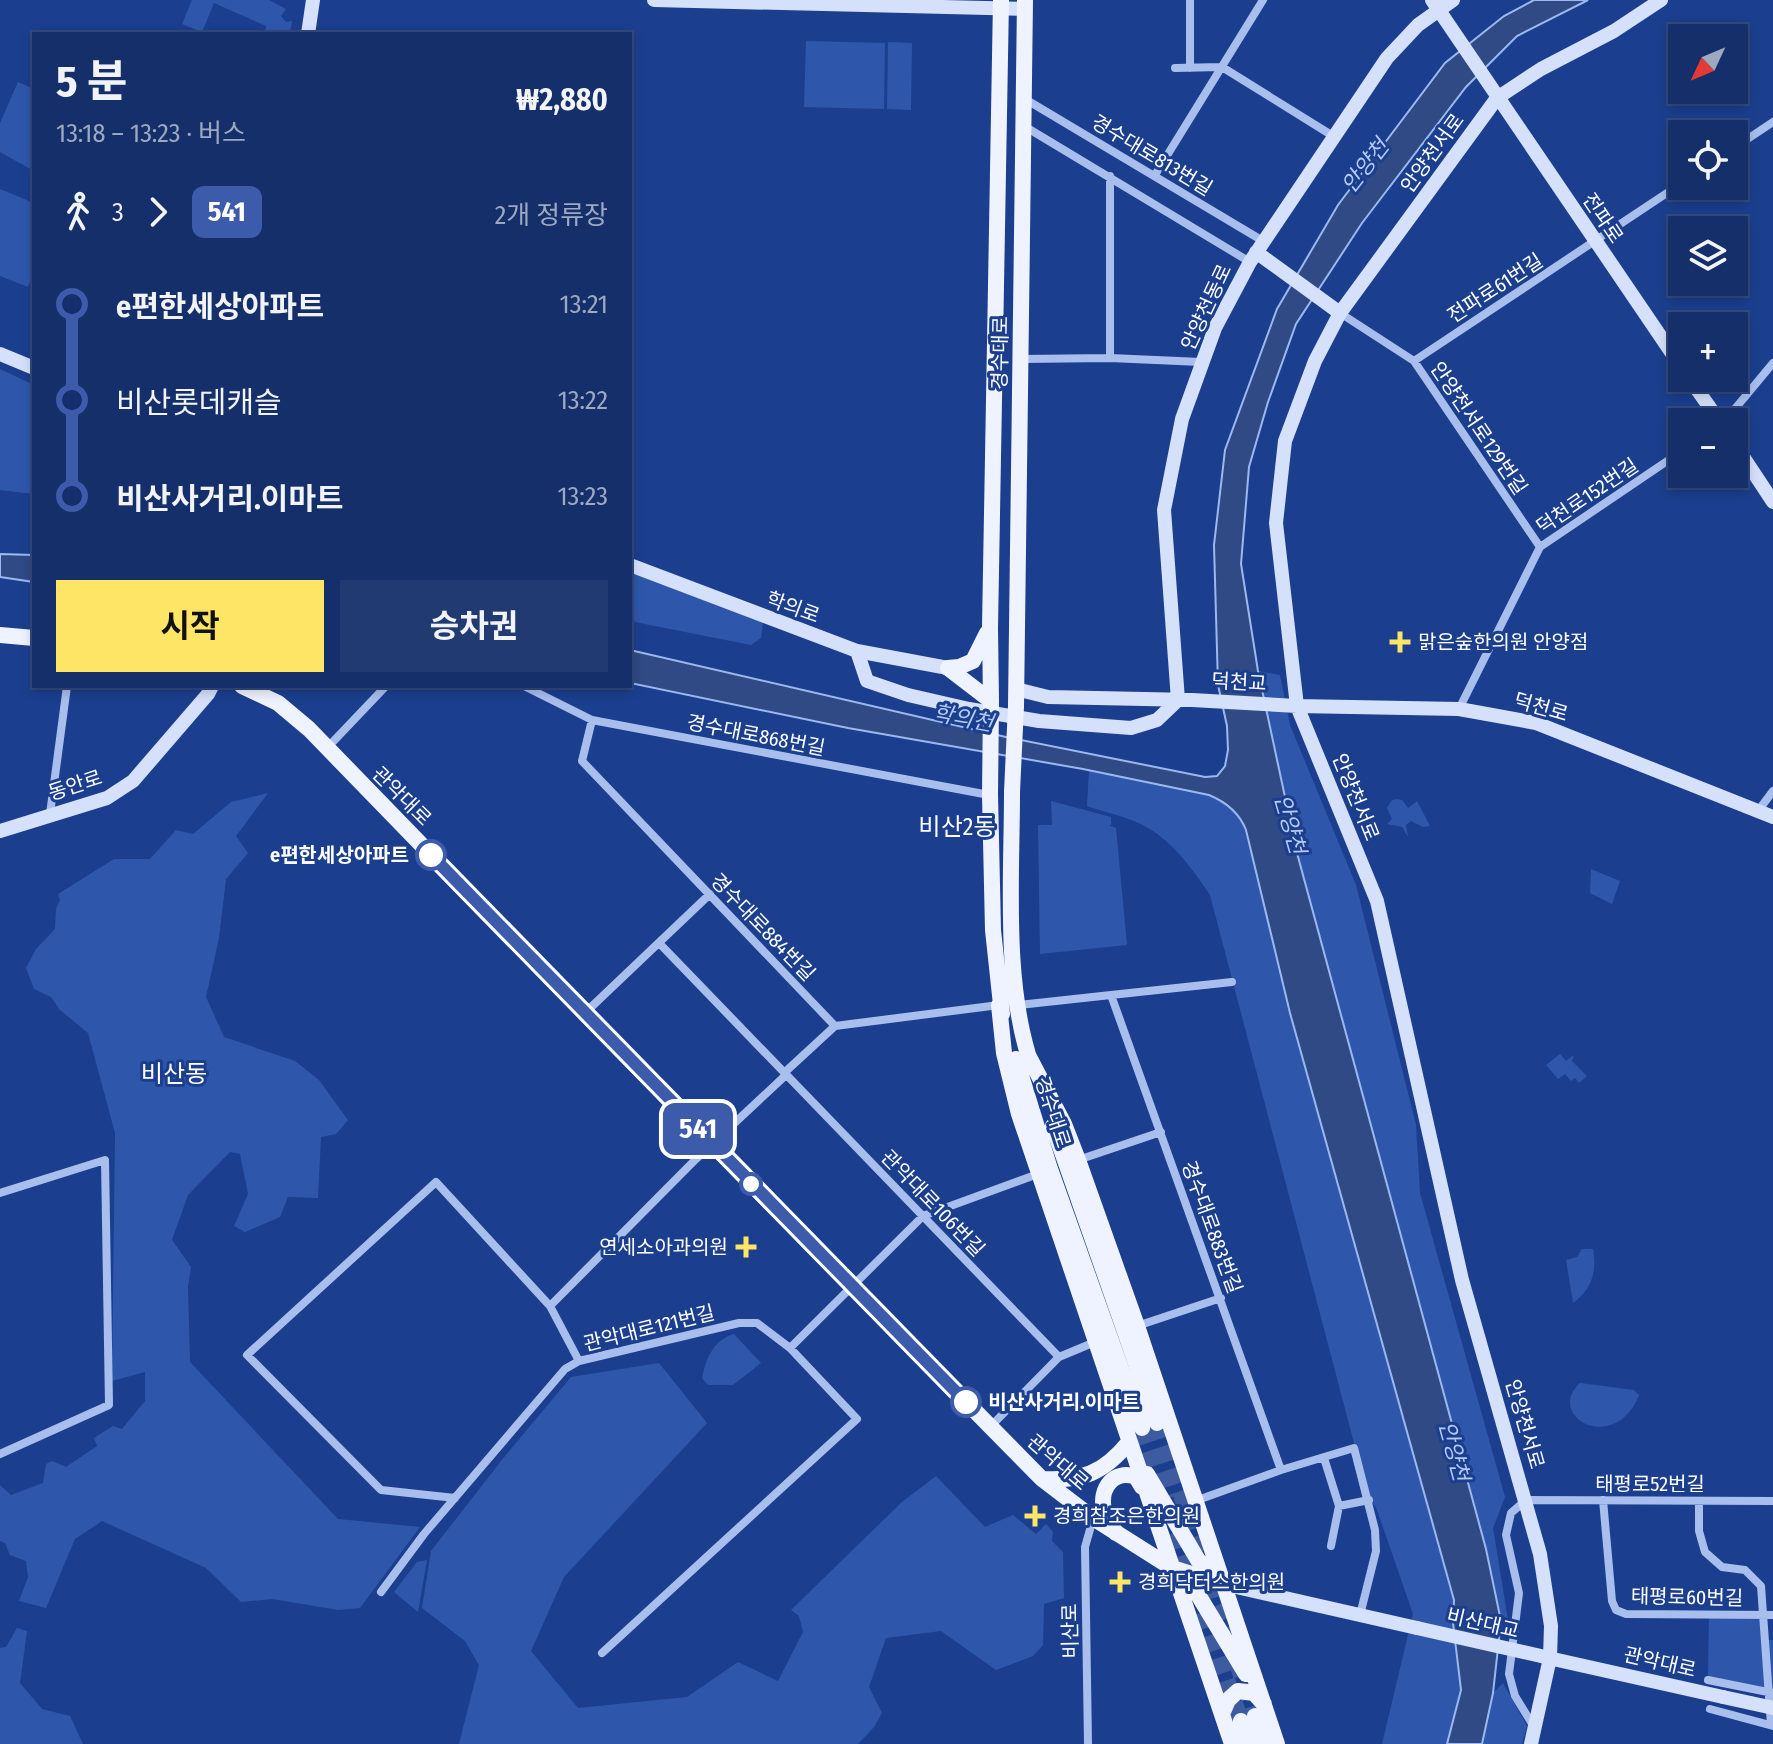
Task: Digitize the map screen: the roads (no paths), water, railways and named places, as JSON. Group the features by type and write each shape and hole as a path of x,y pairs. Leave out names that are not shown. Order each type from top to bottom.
{"main road":[{"name":"경수대로","path":"1001,4 990,628 993,930 999,1005 1050,1169 1149,1426 1029,1057 1019,1005 1012,930 1025,4"},
{"path":"948,668 973,661 990,628"},
{"path":"0,635 32,638"},
{"path":"948,668 991,701"},
{"name":"관악대로","path":"246,688 278,703 327,748 1042,1479 1093,1518 1172,1568 1223,1584"},
{"path":"999,1005 1004,1053 1019,1114 1129,1442 1150,1491 1172,1568 1232,1744"},
{"path":"1029,1057 1064,1124 1137,1326 1223,1584 1264,1744"},
{"path":"1042,1479 1070,1480 1095,1473 1118,1456 1129,1442"},
{"path":"1117,1534 1104,1510 1106,1485 1116,1475 1136,1477 1150,1491 1182,1511 1190,1509 1195,1501"},
{"path":"1150,1491 1198,1560 1223,1584"},
{"path":"1172,1568 1194,1588 1254,1714 1277,1744"},
{"path":"1222,1714 1228,1700 1238,1691 1254,1693 1254,1714 1248,1744"}],"street":[{"path":"308,32 313,0"},
{"path":"654,0 1025,4"},
{"path":"1190,0 1190,68"},
{"path":"1155,175 1263,0"},
{"name":"안양천동로","path":"1185,700 1164,510 1182,419 1201,362 1232,291 1387,58 1418,25 1453,0"},
{"name":"안양천서로","path":"1531,1744 1551,1626 1540,1554 1462,1280 1377,901 1290,705 1276,523 1285,441 1315,361 1340,313 1494,94 1614,31 1661,0"},
{"name":"전파로","path":"1438,9 1668,348"},
{"path":"1175,68 1222,67 1333,136"},
{"name":"경수대로813번길","path":"1024,98 1155,175 1256,252"},
{"path":"1748,139 1773,122"},
{"name":"경수대로813번길","path":"1023,126 1110,176 1256,252"},
{"name":"경수대로813번길","path":"1110,176 1110,358"},
{"name":"전파로61번길","path":"1414,361 1668,192"},
{"path":"1256,252 1340,313"},
{"name":"안양천서로129번길","path":"1340,313 1414,361 1540,547"},
{"path":"0,354 32,367"},
{"path":"1020,359 1110,358 1201,362"},
{"path":"1734,408 1773,363"},
{"name":"덕천로152번길","path":"1459,709 1540,547 1668,460"},
{"path":"1748,464 1773,502"},
{"name":"학의로","path":"632,566 857,651 948,668"},
{"path":"857,651 867,681 908,695 1039,721 1131,728 1157,720 1185,700"},
{"path":"50,814 67,688"},
{"name":"동안로","path":"0,831 107,798 133,781 211,688"},
{"path":"327,748 384,688"},
{"name":"경수대로868번길","path":"528,688 592,720 990,795"},
{"path":"1016,698 1185,700"},
{"path":"1131,728 1138,717 1133,699"},
{"name":"덕천교","path":"1185,700 1290,705"},
{"name":"덕천로","path":"1290,705 1459,709 1536,723 1773,817"},
{"name":"경수대로884번길","path":"592,720 582,761 835,1026"},
{"path":"1758,811 1773,791"},
{"path":"586,1012 710,894"},
{"name":"관악대로106번길","path":"660,944 1059,1357"},
{"path":"1019,1005 1232,982"},
{"name":"경수대로883번길","path":"1111,995 1281,1470"},
{"path":"550,1306 835,1026 999,1005"},
{"path":"1078,1160 1161,1132"},
{"path":"0,1193 105,1160 109,1405 0,1454"},
{"path":"790,1348 923,1216 1038,1174"},
{"path":"455,1498 381,1490 247,1355 436,1182 550,1306 579,1361"},
{"path":"1137,1326 1221,1298"},
{"name":"관악대로121번길","path":"381,1592 424,1534 565,1369 579,1361 739,1323 757,1323 790,1348 857,1419 602,1653"},
{"path":"990,1427 1059,1357 1096,1342"},
{"path":"1195,1501 1354,1448 1369,1500 1376,1551 1360,1615"},
{"path":"1324,1458 1339,1506 1331,1546"},
{"path":"1339,1506 1369,1500"},
{"path":"1526,1500 1511,1513 1506,1535 1519,1593 1509,1674 1515,1696 1534,1727"},
{"name":"태평로52번길","path":"1526,1500 1773,1501"},
{"name":"태평로60번길","path":"1603,1500 1612,1601 1616,1610 1626,1614 1773,1615"},
{"path":"1699,1501 1699,1531 1705,1552 1722,1567 1745,1570 1761,1586 1772,1726 1710,1709"},
{"name":"비산로","path":"1088,1744 1085,1547 1093,1518"},
{"name":"관악대로","path":"1223,1584 1417,1628"},
{"name":"비산대교","path":"1417,1628 1545,1657"},
{"name":"관악대로","path":"1545,1657 1773,1708"},
{"path":"1708,1680 1770,1692"}],"water":[{"name":"안양천","path":"1534,0 1588,0 1517,36 1466,87 1362,223 1296,324 1249,467 1241,564 1258,671 1297,853 1486,1549 1501,1621 1493,1693 1482,1744 1447,1744 1461,1690 1453,1623 1454,1600 1290,1013 1246,830 1240,818 1226,804 1209,795 1083,769 848,728 632,683 632,650 1006,737 1205,777 1217,776 1225,766 1228,750 1227,726 1218,685 1214,545 1225,450 1277,309 1338,205 1445,63 1504,16"},
{"path":"0,554 32,555 32,582 0,577"}],"tunnel":[{"path":"1157,1423 1229,1639"},
{"path":"1142,1428 1166,1499"},
{"path":"1177,1532 1195,1586"},
{"path":"1204,1612 1241,1721"},
{"path":"1236,1661 1255,1716"}],"place":[{"name":"맑은숲한의원 안양점","path":"1400,642"},
{"name":"e편한세상아파트","path":"431,855"},
{"name":"연세소아과의원","path":"746,1247"},
{"name":"비산사거리.이마트","path":"966,1402"},
{"name":"경희참조은한의원","path":"1035,1516"},
{"name":"경희닥터스한의원","path":"1120,1582"}],"district":[{"name":"비산2동","path":"957,827"},
{"name":"비산동","path":"174,1074"}],"water label":[{"name":"학의천","path":"963,718"}]}
